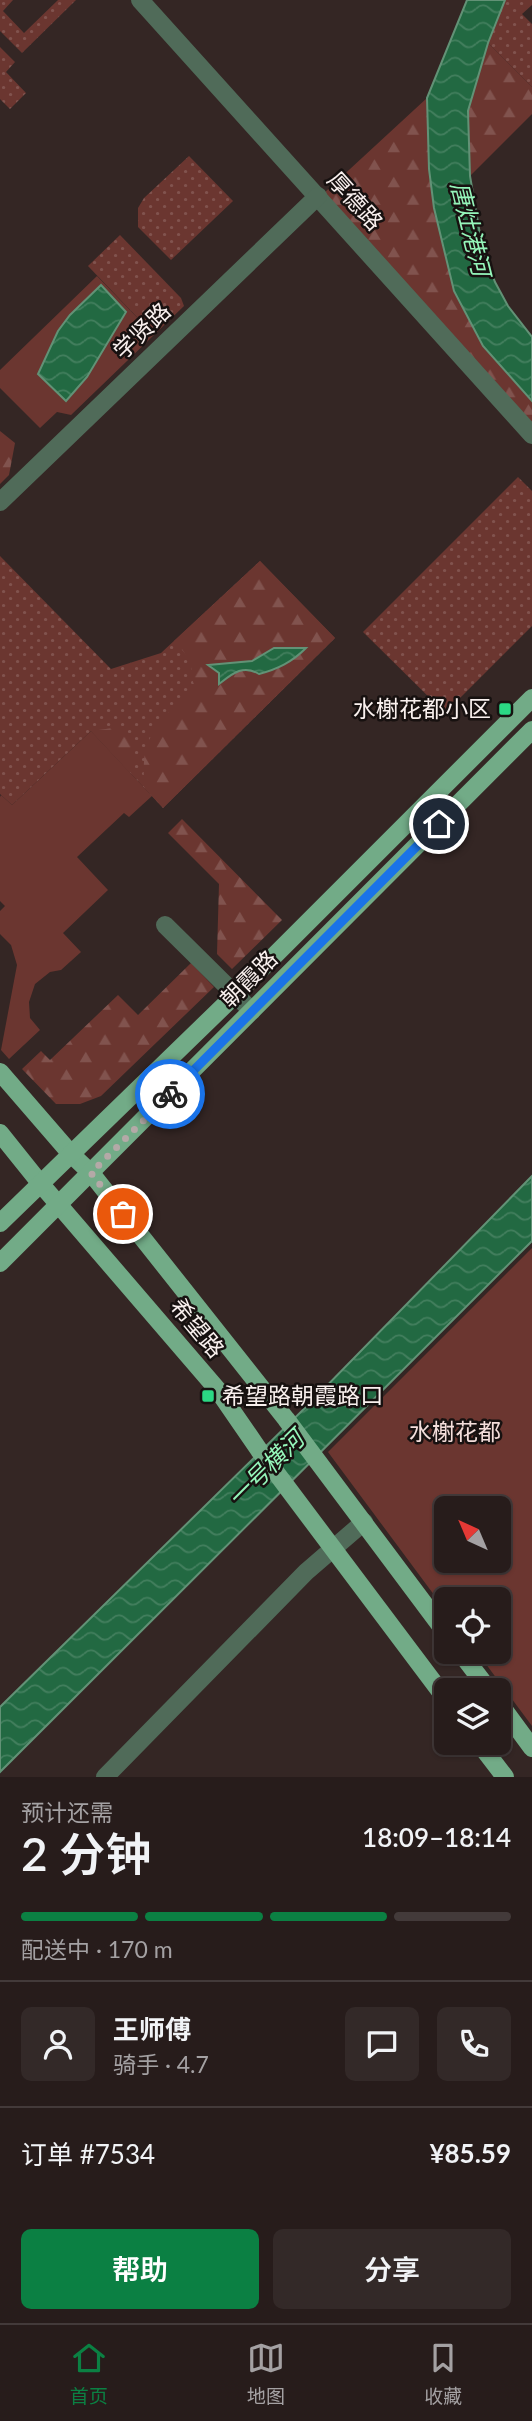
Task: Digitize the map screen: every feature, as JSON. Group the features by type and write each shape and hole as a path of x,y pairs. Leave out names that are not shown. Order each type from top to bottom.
{"main road":[{"name":"朝霞路","path":"0,1223 236,994 532,698"},
{"name":"朝霞路","path":"0,1263 532,730"},
{"name":"希望路","path":"0,1072 71,1154 91,1173 286,1419 434,1617"},
{"name":"希望路","path":"0,1133 217,1389 259,1450 434,1683"},
{"path":"469,1664 480,1678"},
{"path":"511,1719 532,1748"},
{"path":"488,1755 505,1777"}],"street":[{"name":"厚德路","path":"140,0 532,435"},
{"name":"学贤路","path":"0,502 318,196"},
{"path":"165,925 252,1011"},
{"path":"105,1777 333,1548 364,1522"}],"green space":[{"path":"0,0 13,0 3,11 24,33 58,0 76,0 22,53 0,31"},
{"path":"505,0 532,0 532,5 522,14 532,24 532,87 488,43"},
{"path":"488,43 532,87 532,114 470,176 468,111"},
{"path":"0,47 15,62 6,72 26,93 10,109 0,99"},
{"path":"427,98 429,169 434,208 483,346 532,401 532,427 324,193"},
{"path":"189,156 233,201 171,260 138,227 138,208 144,198"},
{"path":"120,235 181,298 184,306 154,335 88,266"},
{"path":"97,276 154,335 71,415 57,412 40,428 0,388 0,370"},
{"path":"0,431 15,443 9,475 0,484"},
{"path":"518,477 532,491 532,626 445,713 363,632"},
{"path":"0,556 111,669 161,653 260,561 335,638 163,808 91,731 12,805 0,794"},
{"path":"260,561 335,638 163,808 144,787 145,753 158,725 180,702 197,690 193,682 190,659 174,641","holes":["294,648 304,648 251,669 235,670 219,683 219,673 209,665 252,661"]},
{"path":"113,728 128,733 135,746 130,773 91,731"},
{"path":"91,731 152,796 129,817 124,813 77,857 108,890 63,933 81,952 61,970 50,972 35,984 29,1002 30,1018 40,1030 9,1059 1,1050 17,965 11,945 0,934 0,911 5,906 0,901 0,797 1,795 12,805"},
{"path":"182,819 282,920 232,969 217,954 219,884 168,833"},
{"path":"191,963 214,987 101,1096 80,1104 56,1104 22,1069 41,1051 50,1060 118,995 138,1015"},
{"name":"水榭花都","path":"532,1248 532,1726 511,1698 511,1678 496,1678 486,1664 511,1664 511,1587 434,1587 434,1595 328,1452"}],"water":[{"name":"唐灶港河","path":"467,0 505,0 488,43 468,111 470,176 482,246 495,282 508,306 532,337 532,401 483,346 454,291 434,208 429,169 427,98"},
{"path":"101,285 126,312 87,377 66,401 38,374 58,331 70,315"},
{"path":"274,648 306,648 279,667 259,674 243,670 219,684 219,673 208,665 252,661"},
{"name":"一号横河","path":"532,1176 532,1241 0,1772 0,1707 311,1402"}],"way so far":[{"path":"123,1214 91,1173 170,1094"}],"place":[{"name":"水榭花都小区","path":"505,709"},
{"name":"希望路朝霞路口","path":"208,1396"}],"route":[{"path":"170,1094 439,824"}]}
